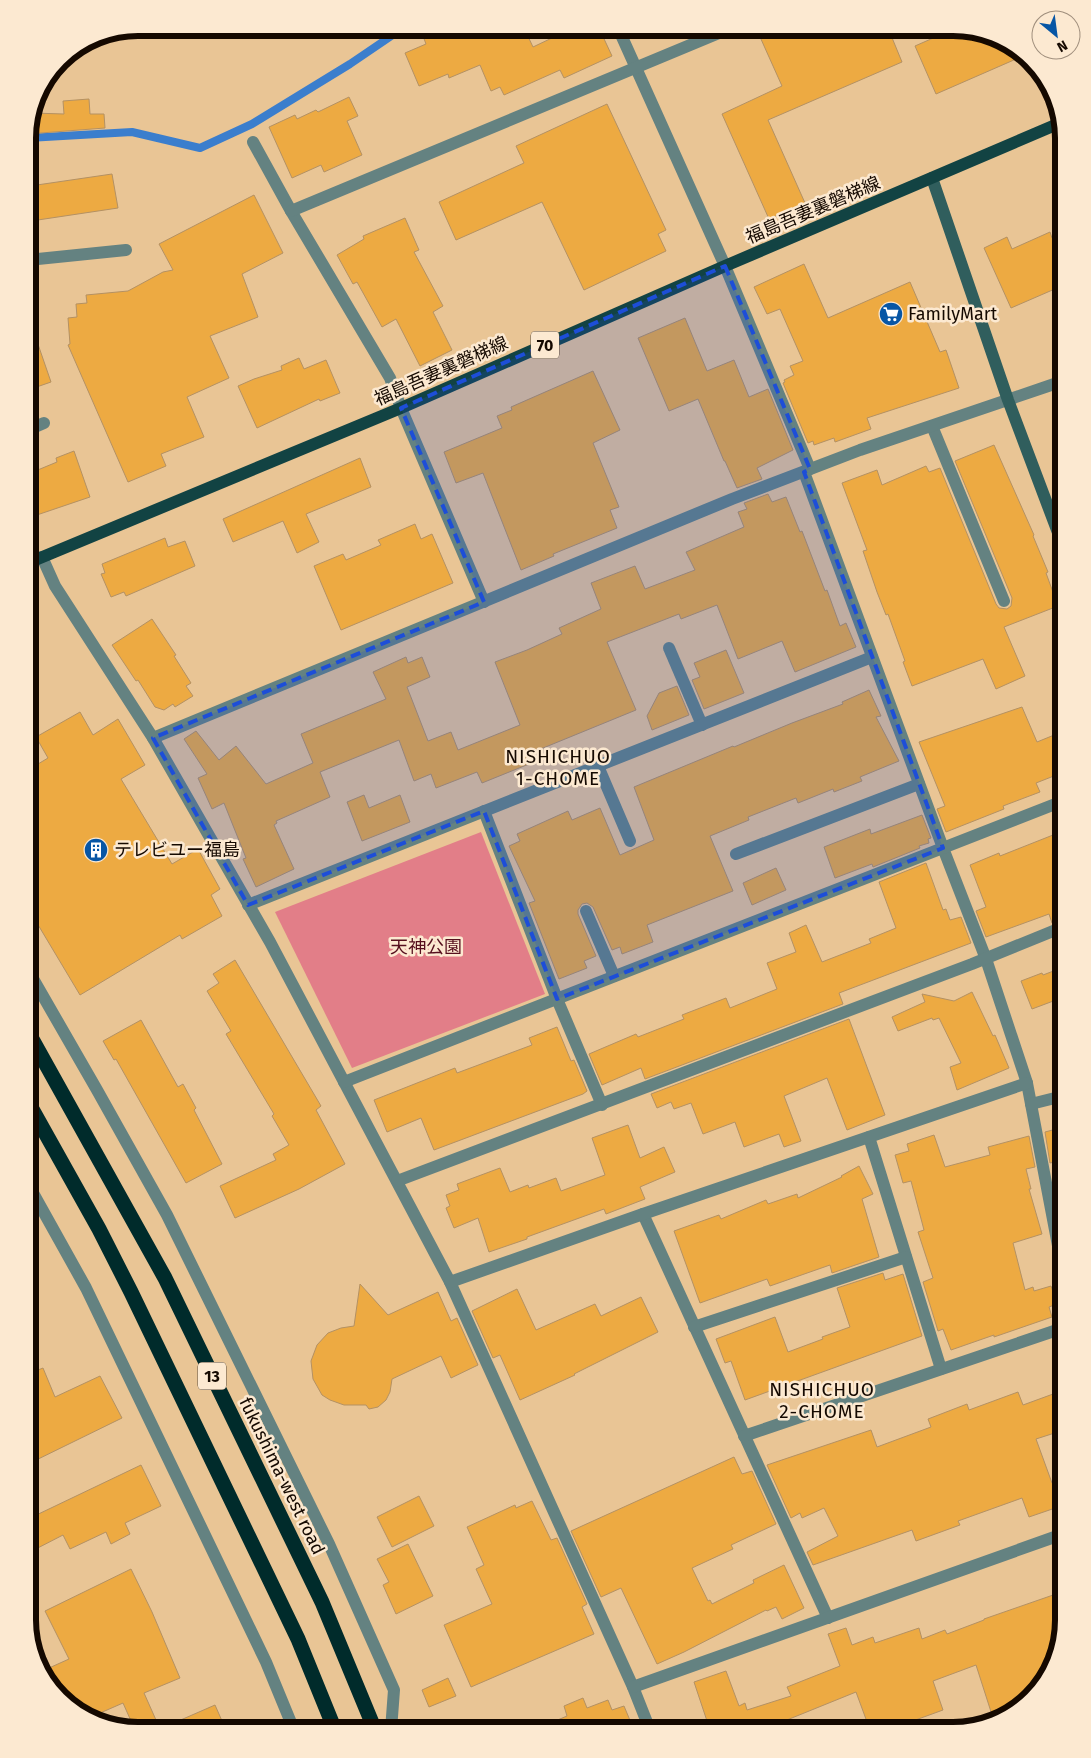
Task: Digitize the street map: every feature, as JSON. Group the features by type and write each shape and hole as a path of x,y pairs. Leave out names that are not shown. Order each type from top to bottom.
{"highway":[{"name":"fukushima-west road","path":"36,1046 165,1278 322,1602 372,1722"},
{"name":"13","path":"36,1117 131,1292 298,1638 332,1722"}],"main road":[{"name":"福島吾妻裏磐梯線","path":"36,560 401,408 725,266 1054,126"}],"street":[{"path":"621,36 725,266 807,470 872,657 986,959 1027,1083 1030,1104 1055,1209"},
{"path":"292,211 713,36"},
{"path":"253,142 390,378 484,602"},
{"path":"932,178 1008,400 1055,523"},
{"path":"36,259 126,250"},
{"path":"153,738 732,499 807,470 1055,384"},
{"path":"36,426 44,423"},
{"path":"932,426 1004,601"},
{"path":"42,558 55,586 153,738 248,905 450,1282 633,1687 647,1722"},
{"path":"669,648 702,724"},
{"path":"248,905 872,657"},
{"path":"598,766 630,841"},
{"path":"736,854 919,784"},
{"path":"344,1082 1055,804"},
{"path":"484,811 556,999 602,1105"},
{"path":"586,911 614,976"},
{"path":"396,1181 602,1105 986,959 1055,931"},
{"path":"36,984 167,1215 325,1536 394,1690 392,1722"},
{"path":"450,1282 1027,1083"},
{"path":"1030,1104 1055,1098"},
{"path":"869,1137 941,1369"},
{"path":"36,1198 86,1288 266,1662 291,1722"},
{"path":"643,1214 828,1618"},
{"path":"694,1327 906,1257"},
{"path":"744,1436 1055,1331"},
{"path":"633,1687 1055,1537"}],"highlighted area":[{"path":"725,266 810,469 804,472 943,848 557,999 484,811 248,905 153,738 484,602 401,408"}],"green space":[{"name":"天神公園","path":"481,832 545,994 352,1068 275,912"}],"building":[{"path":"423,36 528,36 533,47 556,36 603,36 612,56 564,78 560,70 504,95 500,87 491,91 480,65 449,78 448,74 419,86 405,53 426,44"},
{"path":"760,36 891,36 902,62 768,120 805,203 769,219 722,114 782,86"},
{"path":"938,36 960,36 986,42 1009,53 1016,59 936,94 915,46"},
{"path":"349,97 358,116 347,121 362,155 324,172 321,165 292,178 269,127 295,115 297,119 316,110 318,112"},
{"path":"89,99 90,114 104,114 105,128 36,133 40,113 64,114 63,101"},
{"path":"607,104 666,230 658,234 666,251 584,290 542,202 456,240 439,202 524,163 516,146"},
{"path":"112,174 118,208 36,220 36,185"},
{"path":"254,195 283,253 242,274 258,317 210,336 229,378 187,397 204,437 161,454 166,466 128,482 68,345 70,344 68,318 77,317 76,304 87,303 86,295 128,291 163,272 173,270 159,244"},
{"path":"405,218 419,250 414,252 443,306 433,312 452,350 420,366 396,319 382,327 357,282 353,284 337,255 364,239 363,236"},
{"path":"1050,232 1052,238 1055,236 1055,289 1011,308 984,248 1007,237 1012,249"},
{"path":"804,264 828,318 910,282 940,352 946,350 959,388 867,418 871,429 835,442 834,438 814,445 813,441 808,443 783,383 785,382 784,380 794,375 790,366 803,361 780,309 767,314 754,287"},
{"path":"685,318 707,371 734,360 749,397 768,389 793,450 757,468 762,479 737,488 698,399 669,411 638,338"},
{"path":"36,338 51,382 36,387"},
{"path":"299,358 304,369 326,360 340,393 320,401 319,399 257,428 238,386 282,370 281,366"},
{"path":"593,371 620,430 593,443 619,507 610,510 617,528 553,554 554,556 521,570 483,473 456,483 444,452 502,428 497,416 512,410 511,407"},
{"path":"994,445 1034,535 1048,572 1046,573 1055,598 1055,607 1004,627 1025,676 996,689 983,659 912,686 888,614 886,615 877,592 863,551 867,550 842,483 877,470 882,485 926,466 929,472 940,468 996,604 999,608 1007,609 1011,606 1012,598 955,461"},
{"path":"74,451 90,497 36,515 36,471 57,462 56,458"},
{"path":"360,458 371,487 306,514 319,542 297,553 283,521 233,542 223,519"},
{"path":"768,494 772,502 786,497 800,532 802,531 825,591 827,590 840,626 846,623 856,647 795,672 782,641 738,659 717,605 681,619 679,614 607,642 636,710 526,755 529,764 482,783 477,772 436,788 431,774 414,781 399,740 320,772 330,797 276,821 277,823 274,825 294,869 256,887 243,859 246,858 224,803 212,809 198,778 207,774 184,739 196,731 219,760 236,746 266,784 313,763 301,734 386,699 373,672 406,657 408,663 422,657 430,677 407,687 428,741 451,732 458,750 520,725 495,662 562,634 559,628 601,609 591,583 635,566 645,589 695,570 686,552 744,527 738,512 747,509 744,503"},
{"path":"415,524 421,539 432,534 453,583 341,630 314,566 343,554 346,560 381,545 378,540"},
{"path":"165,538 168,547 185,541 195,566 126,596 124,592 111,597 101,574 105,573 102,564"},
{"path":"152,619 176,655 174,656 191,683 186,686 193,696 175,707 173,704 164,710 155,707 112,645"},
{"path":"726,650 744,693 704,709 692,680 700,677 694,663"},
{"path":"677,686 689,715 652,730 647,716 659,693"},
{"path":"869,690 881,716 876,717 899,761 860,777 862,781 834,792 833,789 798,803 796,798 748,817 749,820 710,836 733,891 647,925 653,942 622,954 620,947 612,950 593,907 587,903 582,904 578,914 596,956 584,961 587,968 559,979 529,903 535,901 509,846 520,841 517,834 568,811 572,820 600,808 620,855 654,840 634,787 733,746 843,704 842,702"},
{"path":"1022,707 1037,742 1055,735 1055,776 1036,783 1040,792 1003,806 1004,809 946,832 937,809 945,806 919,742"},
{"name":"テレビユー福島","path":"80,712 93,735 118,719 145,765 121,779 172,864 198,849 220,889 211,895 222,916 182,939 180,935 80,995 36,921 36,765 48,758 36,737"},
{"path":"364,795 369,808 400,795 410,822 362,841 347,802"},
{"path":"922,815 931,838 928,839 929,843 873,867 872,864 835,878 824,847 870,829 871,834"},
{"path":"1053,835 1055,840 1055,922 1052,923 1049,914 986,937 976,911 986,907 970,865 999,853 1000,856"},
{"path":"926,863 943,910 946,909 950,920 961,917 971,943 839,993 843,1004 645,1079 641,1068 602,1085 589,1054 636,1034 638,1037 684,1019 682,1015 726,998 730,1008 777,989 767,963 796,952 789,933 806,925 822,962 871,943 869,939 896,928 879,882"},
{"path":"776,868 786,890 752,905 743,883"},
{"path":"235,960 321,1106 316,1110 345,1164 299,1189 235,1218 220,1186 276,1160 273,1154 289,1145 272,1116 274,1114 226,1034 231,1031 207,991 219,983 213,974"},
{"path":"1055,970 1055,1000 1032,1009 1021,981 1042,973 1043,975"},
{"path":"972,992 993,1036 995,1035 1009,1068 957,1090 950,1067 961,1063 939,1018 933,1020 932,1018 898,1031 892,1017 925,1002 922,994 954,1001"},
{"path":"849,1019 885,1115 847,1130 827,1078 784,1096 801,1141 784,1147 779,1134 744,1147 735,1122 703,1134 691,1103 674,1109 671,1102 657,1108 651,1094"},
{"path":"141,1020 178,1087 183,1084 196,1108 194,1110 222,1164 186,1183 116,1059 114,1060 103,1041"},
{"path":"557,1027 571,1061 574,1060 587,1091 583,1094 434,1150 421,1118 387,1132 374,1100 455,1068 457,1073 532,1045 529,1038"},
{"path":"628,1125 640,1158 664,1147 675,1172 640,1187 645,1199 606,1214 604,1209 489,1252 478,1218 454,1228 446,1208 450,1206 446,1195 459,1190 457,1184 500,1168 510,1192 528,1185 529,1188 556,1178 561,1191 605,1175 592,1138"},
{"path":"1055,1129 1055,1162 1050,1163 1045,1132"},
{"path":"934,1135 945,1167 990,1155 988,1147 1029,1136 1035,1167 1026,1169 1031,1189 1029,1189 1042,1234 1013,1243 1025,1290 1033,1287 1034,1291 1051,1286 1055,1298 1055,1305 1049,1307 1052,1317 951,1350 943,1329 938,1331 923,1282 933,1278 918,1232 924,1230 911,1181 903,1183 895,1155 909,1151 907,1144"},
{"path":"859,1166 873,1194 862,1199 879,1257 832,1273 830,1265 770,1286 767,1279 700,1303 674,1231 719,1215 721,1219 766,1200 768,1204 797,1194 798,1198 842,1177"},
{"path":"883,1273 885,1280 903,1274 922,1336 745,1400 731,1361 725,1363 716,1339 775,1317 788,1352 823,1339 822,1337 850,1327 837,1288"},
{"path":"360,1284 388,1315 438,1292 451,1321 457,1318 478,1365 451,1378 441,1356 392,1379 390,1392 386,1400 378,1407 369,1409 366,1405 344,1405 322,1395 313,1379 311,1361 317,1345 328,1333 354,1326"},
{"path":"517,1289 536,1330 595,1304 601,1316 641,1297 658,1332 575,1375 520,1400 500,1355 493,1358 472,1311"},
{"path":"43,1368 55,1397 100,1376 122,1418 36,1460 36,1371"},
{"path":"1018,1392 1023,1405 1055,1393 1055,1433 1036,1439 1052,1483 1055,1482 1055,1508 1029,1517 1022,1498 958,1521 960,1525 916,1541 912,1530 813,1565 807,1552 838,1536 824,1508 802,1518 800,1513 791,1518 767,1465 871,1430 877,1447 931,1427 928,1419 967,1404 969,1410"},
{"path":"734,1457 742,1474 752,1471 776,1524 731,1545 733,1549 692,1568 708,1601 710,1600 712,1604 754,1583 753,1580 784,1565 804,1608 782,1619 776,1607 766,1610 657,1664 621,1588 601,1597 571,1531"},
{"path":"141,1465 161,1506 125,1523 130,1534 111,1544 106,1532 70,1549 63,1535 36,1549 36,1515"},
{"path":"419,1496 434,1526 392,1547 377,1517"},
{"path":"532,1501 551,1540 557,1538 587,1604 582,1607 594,1634 471,1687 444,1625 492,1604 476,1569 484,1565 467,1527 515,1505 516,1508"},
{"path":"408,1544 433,1596 396,1614 383,1585 389,1582 377,1559"},
{"path":"131,1569 152,1612 180,1678 144,1693 157,1722 131,1722 123,1703 99,1714 82,1705 71,1696 53,1676 49,1668 69,1659 45,1611"},
{"path":"1055,1594 1054,1633 1047,1659 1041,1671 1034,1682 1020,1696 1009,1705 992,1714 976,1665 933,1681 943,1710 910,1722 867,1722 856,1692 782,1722 707,1722 694,1682 726,1671 739,1706 745,1703 747,1710 791,1696 787,1687 840,1666 828,1634 846,1628 852,1645 873,1637 875,1643 919,1628 922,1639 945,1630 947,1634"},
{"path":"448,1678 456,1696 429,1707 422,1690"},
{"path":"583,1698 587,1708 608,1700 612,1710 624,1706 631,1722 553,1722 567,1716 564,1706"},
{"path":"215,1705 222,1722 176,1722"}],"waterway":[{"path":"36,138 132,132 200,148 252,124 350,64 391,36"}],"place":[{"name":"FamilyMart","path":"891,314"},
{"name":"テレビユー福島","path":"96,850"}],"district":[{"name":"NISHICHUO 1-CHOME","path":"558,767"},
{"name":"NISHICHUO 2-CHOME","path":"822,1400"}]}
